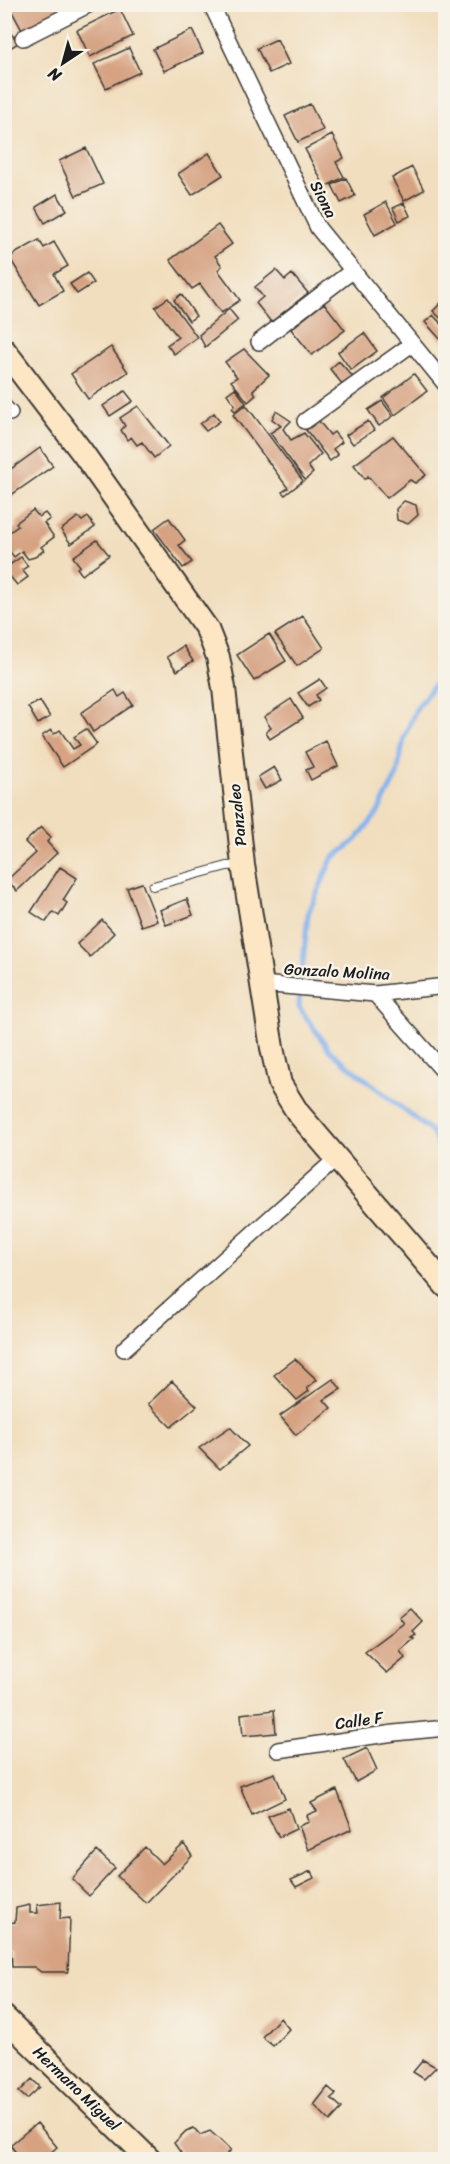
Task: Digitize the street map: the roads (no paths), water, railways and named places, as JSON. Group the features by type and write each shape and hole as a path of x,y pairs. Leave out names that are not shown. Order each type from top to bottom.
{"street":[{"path":"23,38 90,4"},
{"name":"Siona","path":"211,4 318,228 446,385"},
{"path":"259,342 352,271"},
{"path":"305,421 412,344"},
{"name":"Panzaleo","path":"8,362 82,452 207,628 218,657 224,688 243,865 261,984 280,1084 298,1113 446,1286"},
{"name":"Gonzalo Molina","path":"261,984 375,994 446,986"},
{"path":"375,994 446,1074"},
{"path":"124,1349 336,1159"},
{"name":"Calle F","path":"278,1750 446,1728"},
{"name":"Hermano Miguel","path":"4,2017 150,2160"}],"lane":[{"path":"153,886 227,866 243,865"}],"waterway":[{"path":"301,982 308,914 332,859 356,840 377,814 397,775 404,738 416,709 446,669"},
{"path":"300,992 299,1007 330,1051 432,1132 446,1164"}]}
